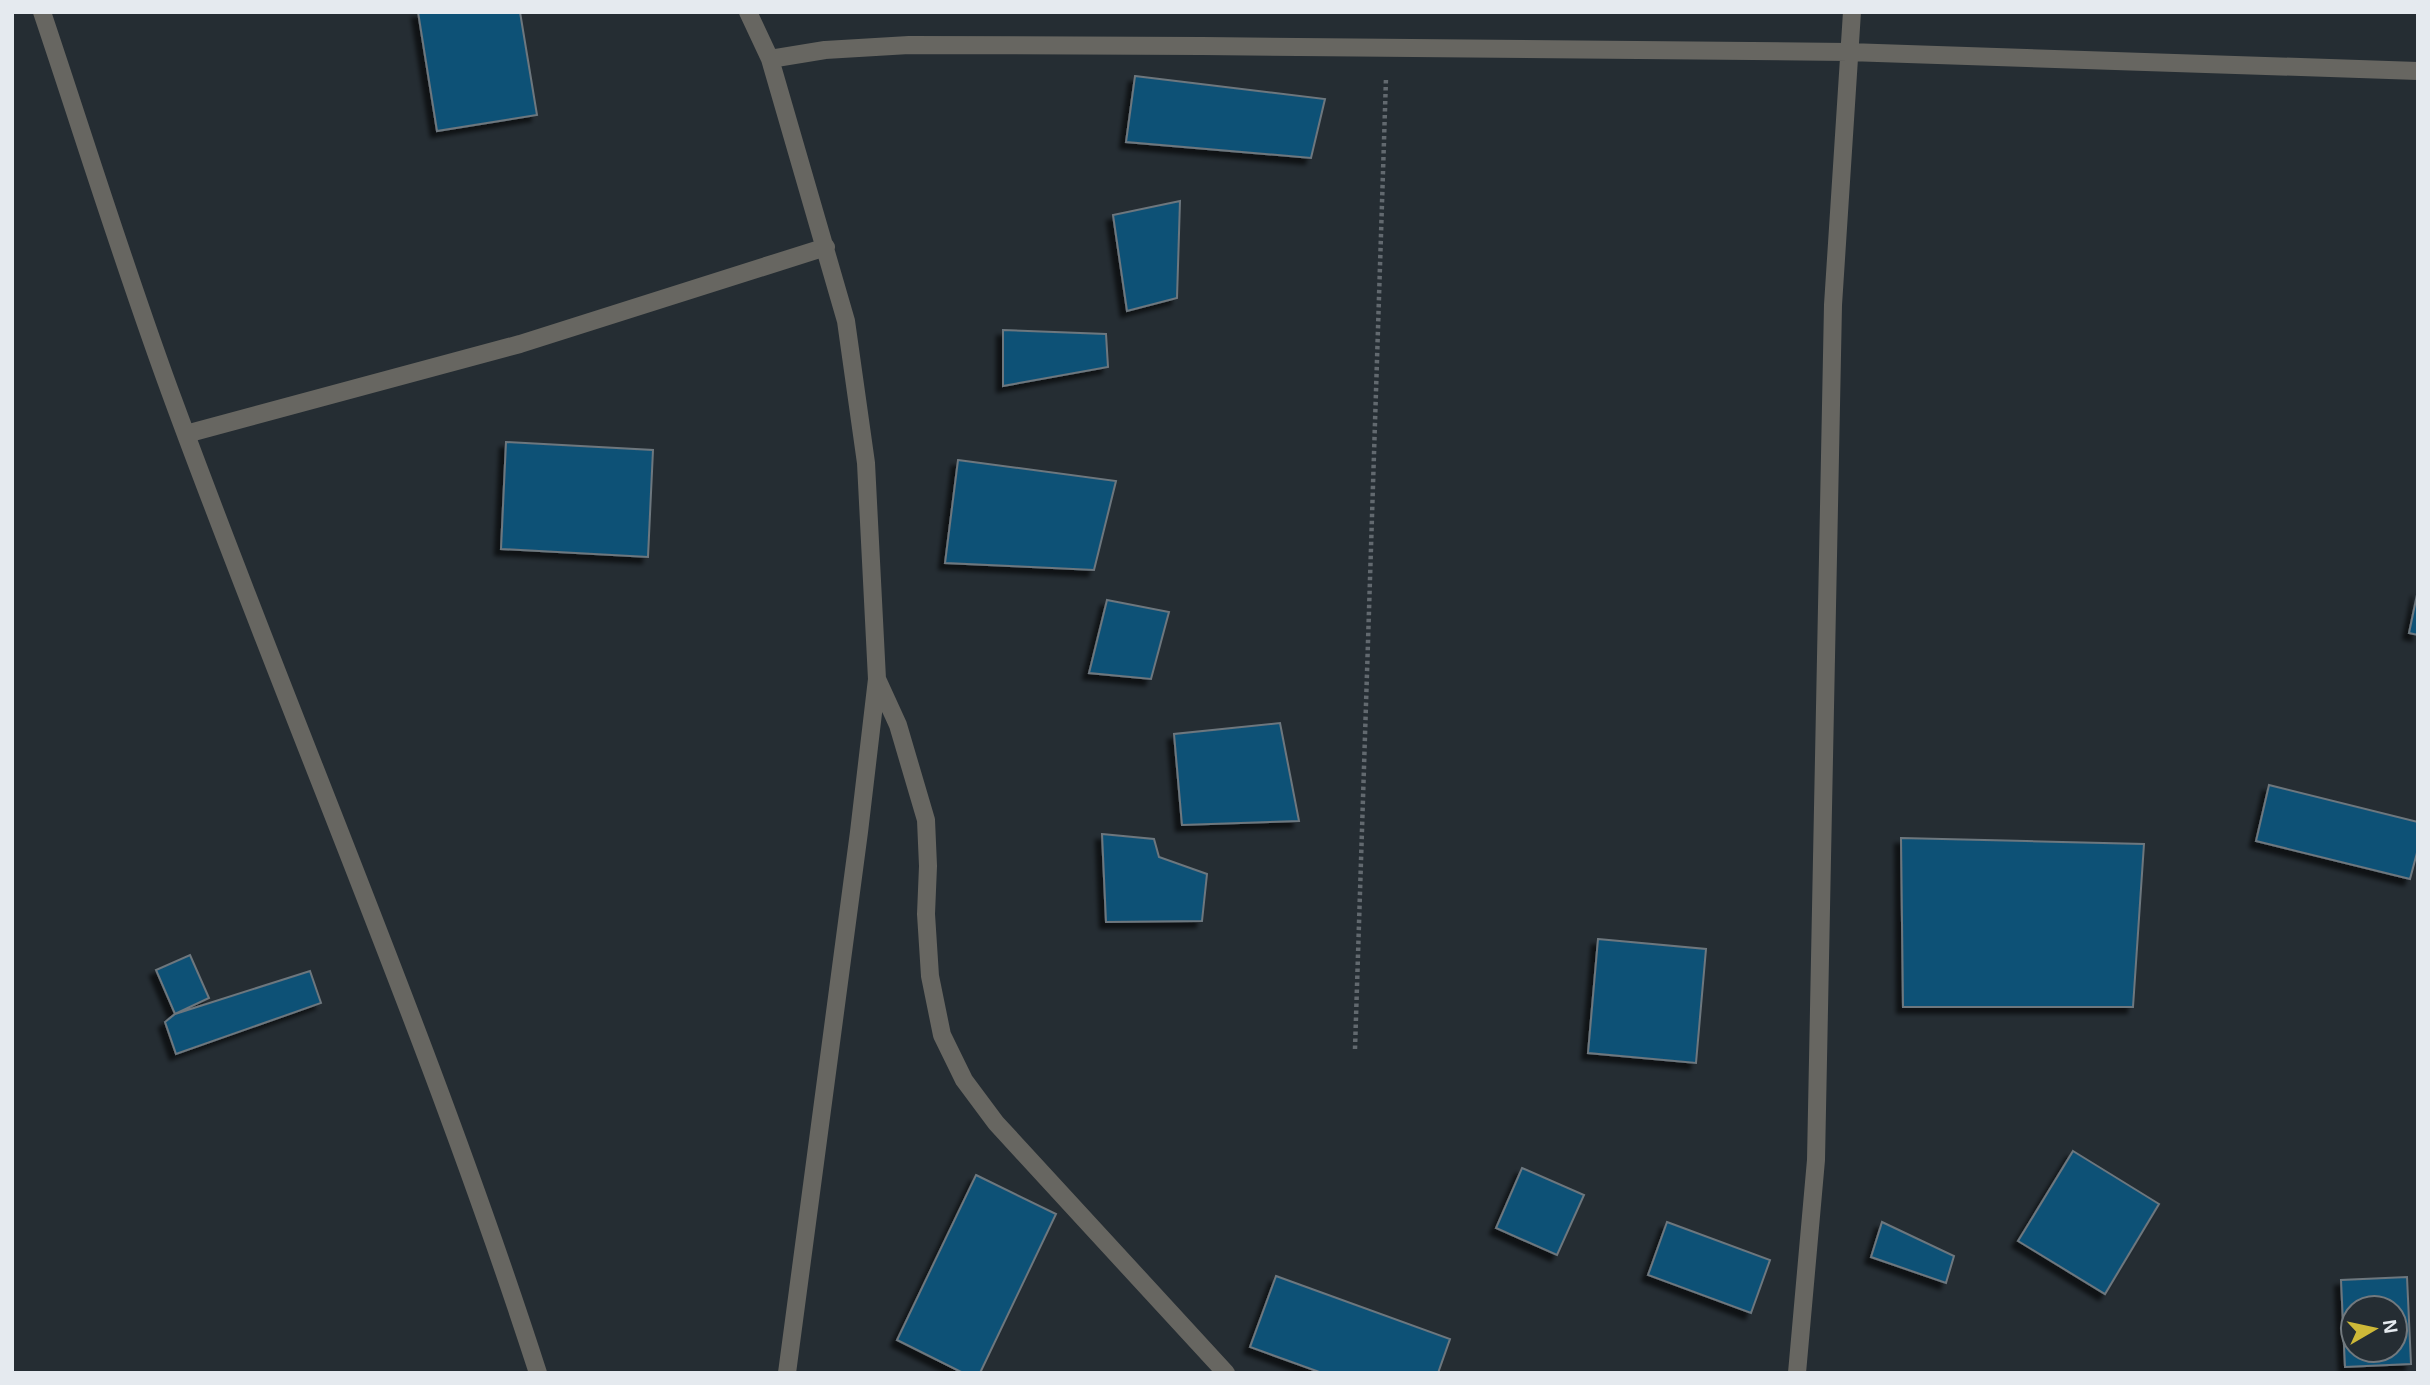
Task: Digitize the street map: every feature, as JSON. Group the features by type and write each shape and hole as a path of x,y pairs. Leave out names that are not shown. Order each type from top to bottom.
{"street":[{"path":"42,12 186,434 373,915 488,1221 538,1373"},
{"path":"748,12 770,59 846,320 866,463 877,679 858,846 787,1373"},
{"path":"1797,1373 1816,1160 1833,305 1852,12"},
{"path":"770,59 825,50 909,45 1849,52 2418,71"},
{"path":"186,434 520,344 826,247"},
{"path":"877,679 898,725 926,820 929,866 926,915 930,976 942,1035 964,1080 996,1123 1226,1373"}],"path":[{"path":"1355,1049 1387,49"}],"building":[{"path":"418,12 520,12 537,115 437,131"},
{"path":"1135,76 1325,99 1311,158 1126,142"},
{"path":"1180,201 1177,298 1127,311 1113,215"},
{"path":"1003,330 1106,334 1108,367 1003,386"},
{"path":"506,442 653,450 648,557 501,549"},
{"path":"958,460 1116,481 1094,570 945,563"},
{"path":"2418,590 2418,635 2409,633"},
{"path":"1107,600 1169,612 1151,679 1089,673"},
{"path":"1280,723 1299,821 1182,825 1174,734"},
{"path":"2269,785 2418,822 2418,849 2410,879 2256,841"},
{"path":"1102,834 1154,839 1159,857 1207,874 1202,921 1106,922"},
{"path":"1901,838 2144,844 2133,1007 1903,1007"},
{"path":"1598,939 1706,949 1696,1063 1588,1053"},
{"path":"190,955 209,998 175,1014 156,970"},
{"path":"310,971 321,1003 176,1054 165,1022 175,1014"},
{"path":"2073,1151 2159,1204 2105,1294 2018,1241"},
{"path":"1522,1168 1584,1195 1557,1255 1496,1228"},
{"path":"976,1175 1056,1214 980,1373 963,1373 897,1340"},
{"path":"1667,1222 1770,1260 1751,1313 1648,1275"},
{"path":"1882,1222 1954,1256 1946,1283 1871,1257"},
{"path":"1276,1276 1450,1339 1438,1373 1322,1373 1250,1347"},
{"path":"2407,1277 2408,1294 2342,1294 2341,1280"},
{"path":"2409,1320 2411,1364 2345,1367 2345,1364 2409,1364"}]}
